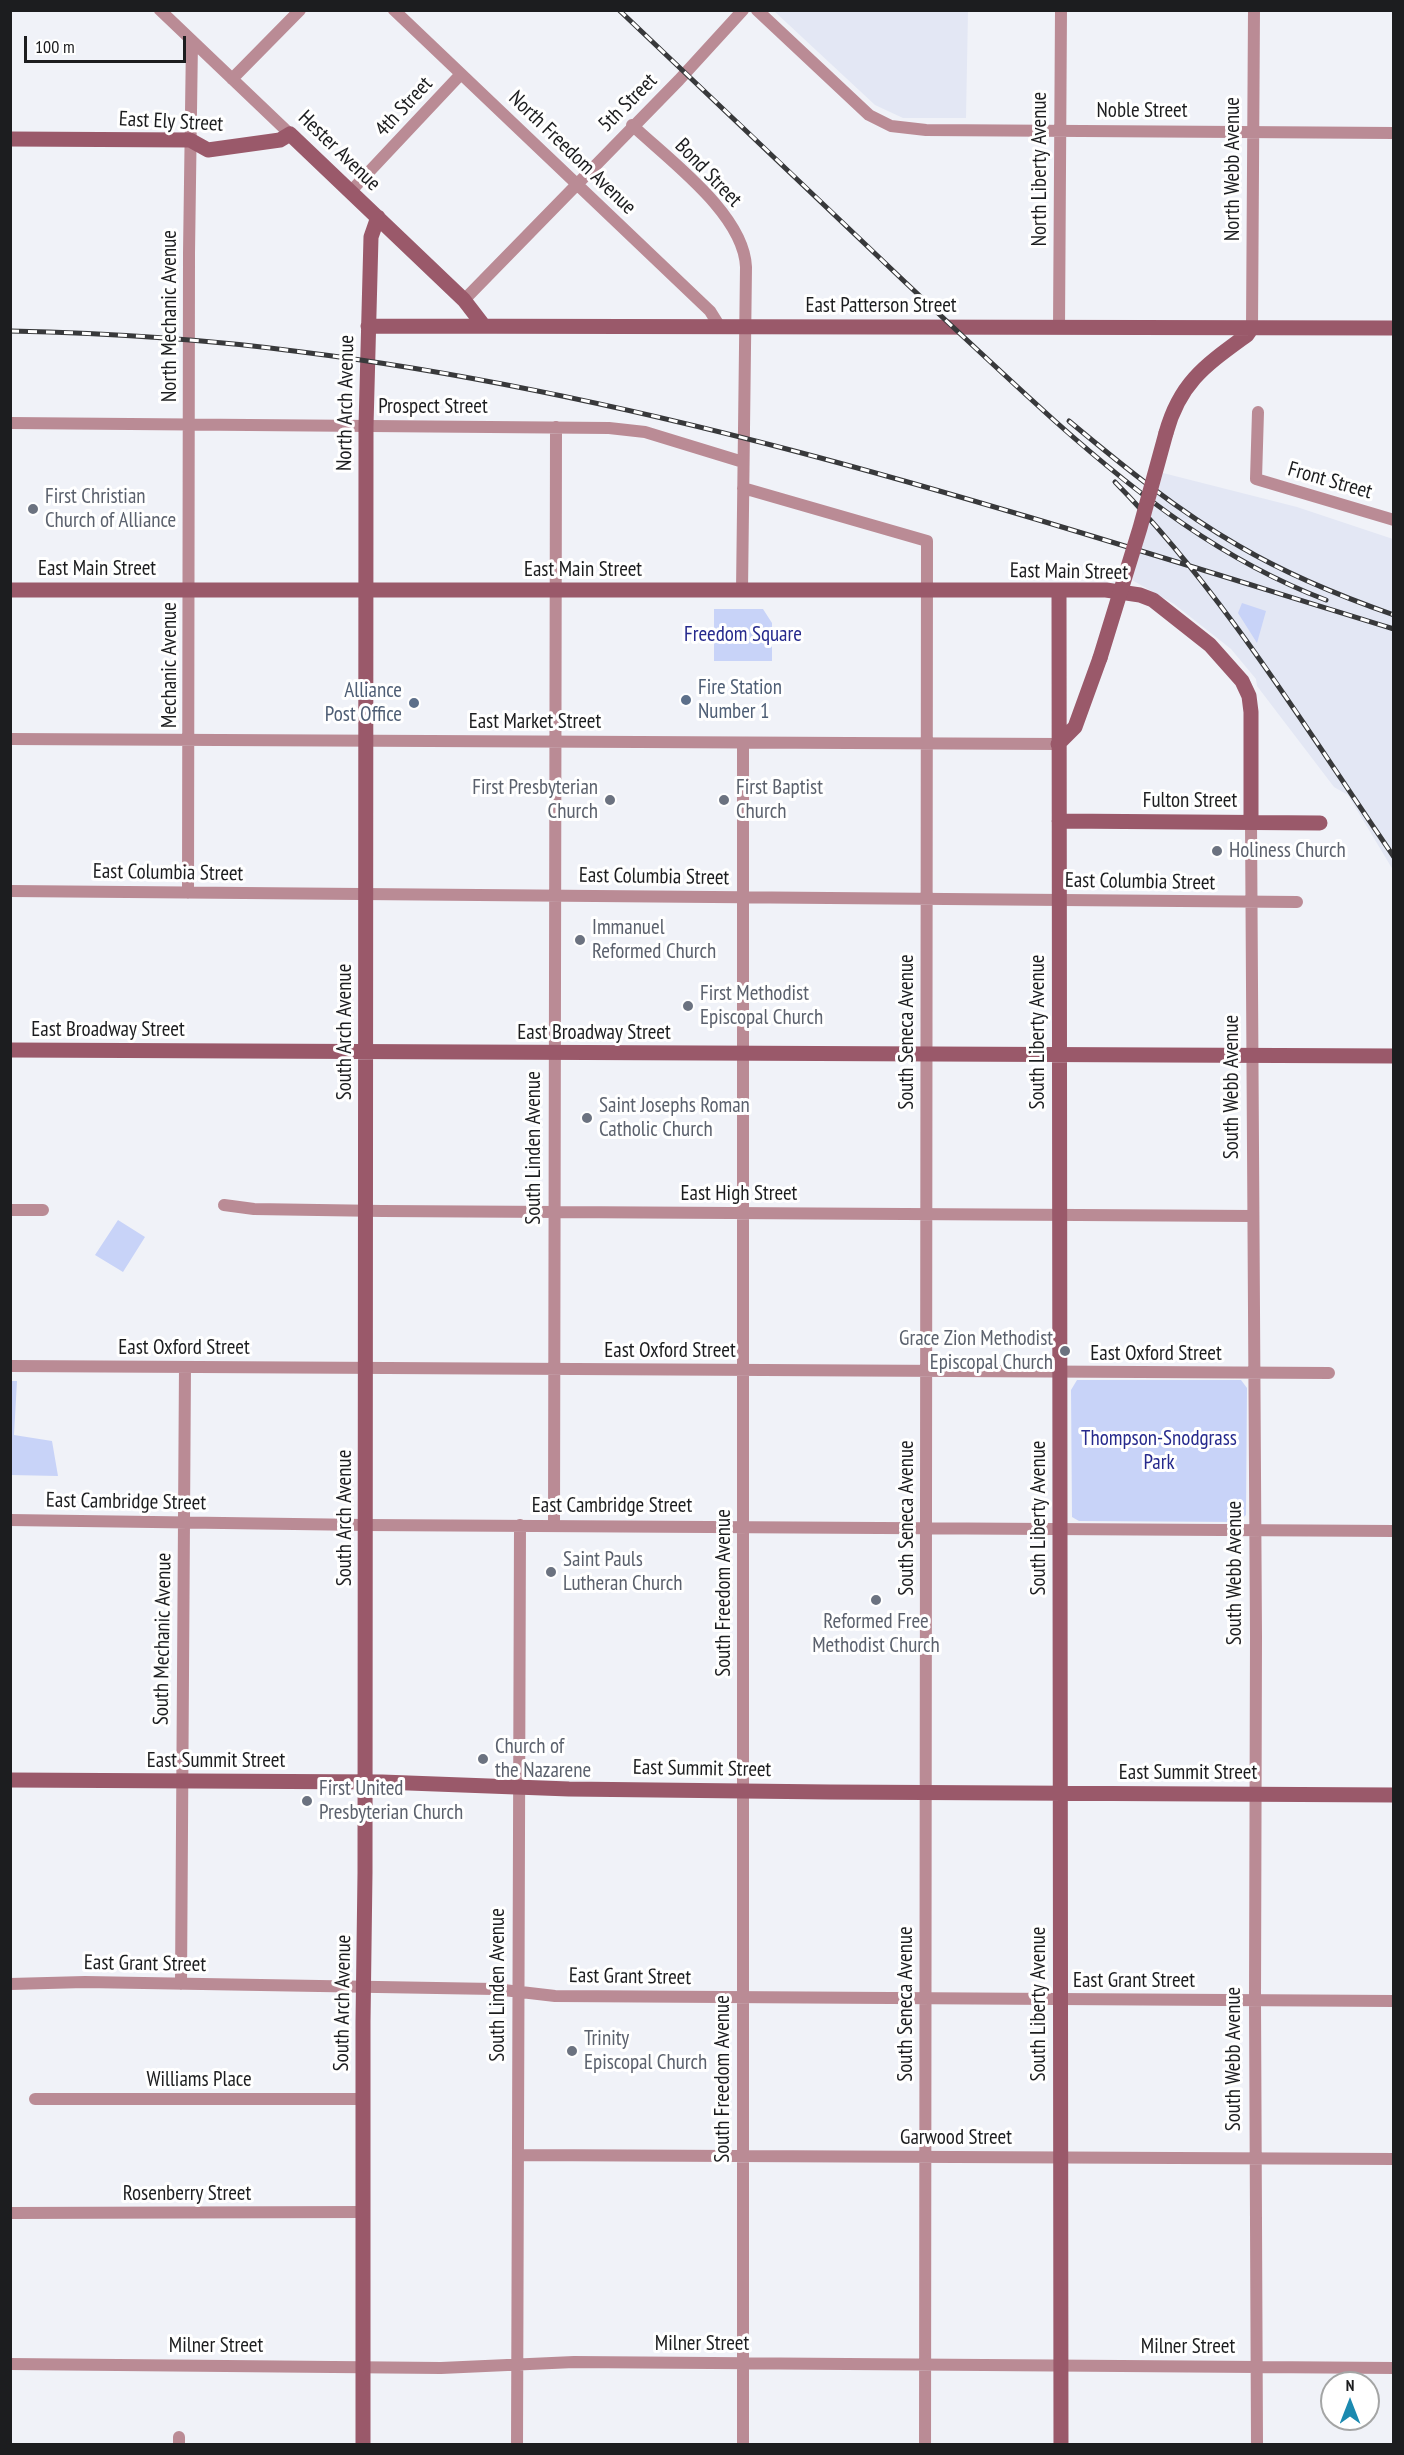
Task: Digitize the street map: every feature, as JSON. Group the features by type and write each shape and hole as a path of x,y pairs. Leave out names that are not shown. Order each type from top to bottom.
{"street":[{"name":"Hester Avenue","path":"160,10 464,300 484,326"},
{"path":"279,10 290,20"},
{"path":"232,79 300,10"},
{"name":"North Freedom Avenue","path":"394,10 710,311 720,327"},
{"name":"5th Street","path":"464,300 632,125 679,80 742,10"},
{"name":"Noble Street","path":"757,10 869,115 891,126 926,130 1394,133"},
{"name":"North Liberty Avenue","path":"1059,328 1061,10"},
{"name":"North Webb Avenue","path":"1252,328 1254,10"},
{"name":"North Mechanic Avenue","path":"189,591 192,41"},
{"name":"4th Street","path":"351,191 461,74"},
{"name":"Bond Street","path":"632,125 704,192 739,236 746,259 744,327"},
{"name":"East Ely Street","path":"10,139 190,140 208,150 280,140 290,134"},
{"name":"North Arch Avenue","path":"367,591 368,326 371,237 378,217"},
{"name":"East Patterson Street","path":"368,326 1394,328"},
{"path":"742,591 744,327"},
{"path":"1059,744 1075,727 1100,658 1174,406 1203,368 1247,335 1252,328"},
{"name":"Front Street","path":"1258,412 1256,479 1394,520"},
{"name":"Prospect Street","path":"10,423 556,427 642,432 743,462"},
{"name":"South Linden Avenue","path":"554,1525 556,427"},
{"name":"South Seneca Avenue","path":"743,488 927,541 925,2445"},
{"name":"East Main Street","path":"10,590 1059,591 1126,592 1153,600"},
{"name":"Mechanic Avenue","path":"189,591 189,740"},
{"name":"South Arch Avenue","path":"363,2445 367,591"},
{"name":"South Liberty Avenue","path":"1059,591 1061,2445"},
{"name":"South Webb Avenue","path":"1153,600 1179,618 1232,668 1246,688 1251,712 1256,1530 1257,2445"},
{"name":"East Market Street","path":"10,740 1059,744"},
{"path":"188,893 189,740"},
{"name":"South Freedom Avenue","path":"742,2445 743,742"},
{"name":"Fulton Street","path":"1059,821 1320,823"},
{"name":"East Columbia Street","path":"10,891 1298,902"},
{"name":"East Broadway Street","path":"10,1050 743,1055 1394,1056"},
{"name":"East High Street","path":"224,1205 277,1210 366,1211 1254,1216"},
{"path":"10,1210 43,1210"},
{"name":"East Oxford Street","path":"10,1366 554,1371 1329,1373"},
{"name":"South Mechanic Avenue","path":"181,1984 185,1368"},
{"name":"East Cambridge Street","path":"10,1520 365,1525 1394,1531"},
{"name":"South Linden Avenue","path":"517,2445 520,1525"},
{"name":"East Summit Street","path":"10,1780 364,1782 1060,1794 1394,1795"},
{"name":"East Grant Street","path":"10,1984 495,1989 555,1996 1394,2001"},
{"name":"Williams Place","path":"35,2099 363,2099"},
{"name":"Garwood Street","path":"518,2155 1394,2159"},
{"name":"Rosenberry Street","path":"10,2213 364,2212"},
{"name":"Milner Street","path":"10,2364 441,2368 574,2362 1394,2368"}],"shaded area":[{"path":"774,11 968,11 966,118 903,118 875,105"},
{"path":"1163,473 1297,507 1393,539 1393,870 1348,795 1334,787 1257,686 1256,679 1231,649 1174,604 1132,580"}],"green space":[{"path":"1242,603 1266,611 1257,643 1238,613"},
{"name":"Freedom Square","path":"714,609 763,609 772,623 772,661 714,661"},
{"path":"118,1220 145,1237 123,1272 95,1255"},
{"name":"Thompson-Snodgrass Park","path":"1077,1380 1241,1380 1247,1388 1246,1515 1238,1522 1079,1521 1072,1517 1071,1390"},
{"path":"11,1381 17,1381 14,1435 52,1441 58,1476 11,1475"}],"railway":[{"path":"619,10 943,318 1037,405 1118,475 1183,524 1217,546 1288,584 1326,600"},
{"path":"10,331 156,337 266,347 442,373 580,400 717,431 854,467 989,505 1394,629"},
{"path":"1069,421 1173,503 1239,546 1315,584 1394,615"},
{"path":"1115,482 1155,525 1228,616 1296,711 1394,857"}],"place":[{"name":"First Christian Church of Alliance","path":"33,509"},
{"name":"Fire Station Number 1","path":"686,700"},
{"name":"Alliance Post Office","path":"414,703"},
{"name":"First Presbyterian Church","path":"610,800"},
{"name":"First Baptist Church","path":"724,800"},
{"name":"Holiness Church","path":"1217,851"},
{"name":"Immanuel Reformed Church","path":"580,940"},
{"name":"First Methodist Episcopal Church","path":"688,1006"},
{"name":"Saint Josephs Roman Catholic Church","path":"587,1118"},
{"name":"Grace Zion Methodist Episcopal Church","path":"1065,1351"},
{"name":"Saint Pauls Lutheran Church","path":"551,1572"},
{"name":"Reformed Free Methodist Church","path":"876,1600"},
{"name":"Church of the Nazarene","path":"483,1759"},
{"name":"First United Presbyterian Church","path":"307,1801"},
{"name":"Trinity Episcopal Church","path":"572,2051"}]}
